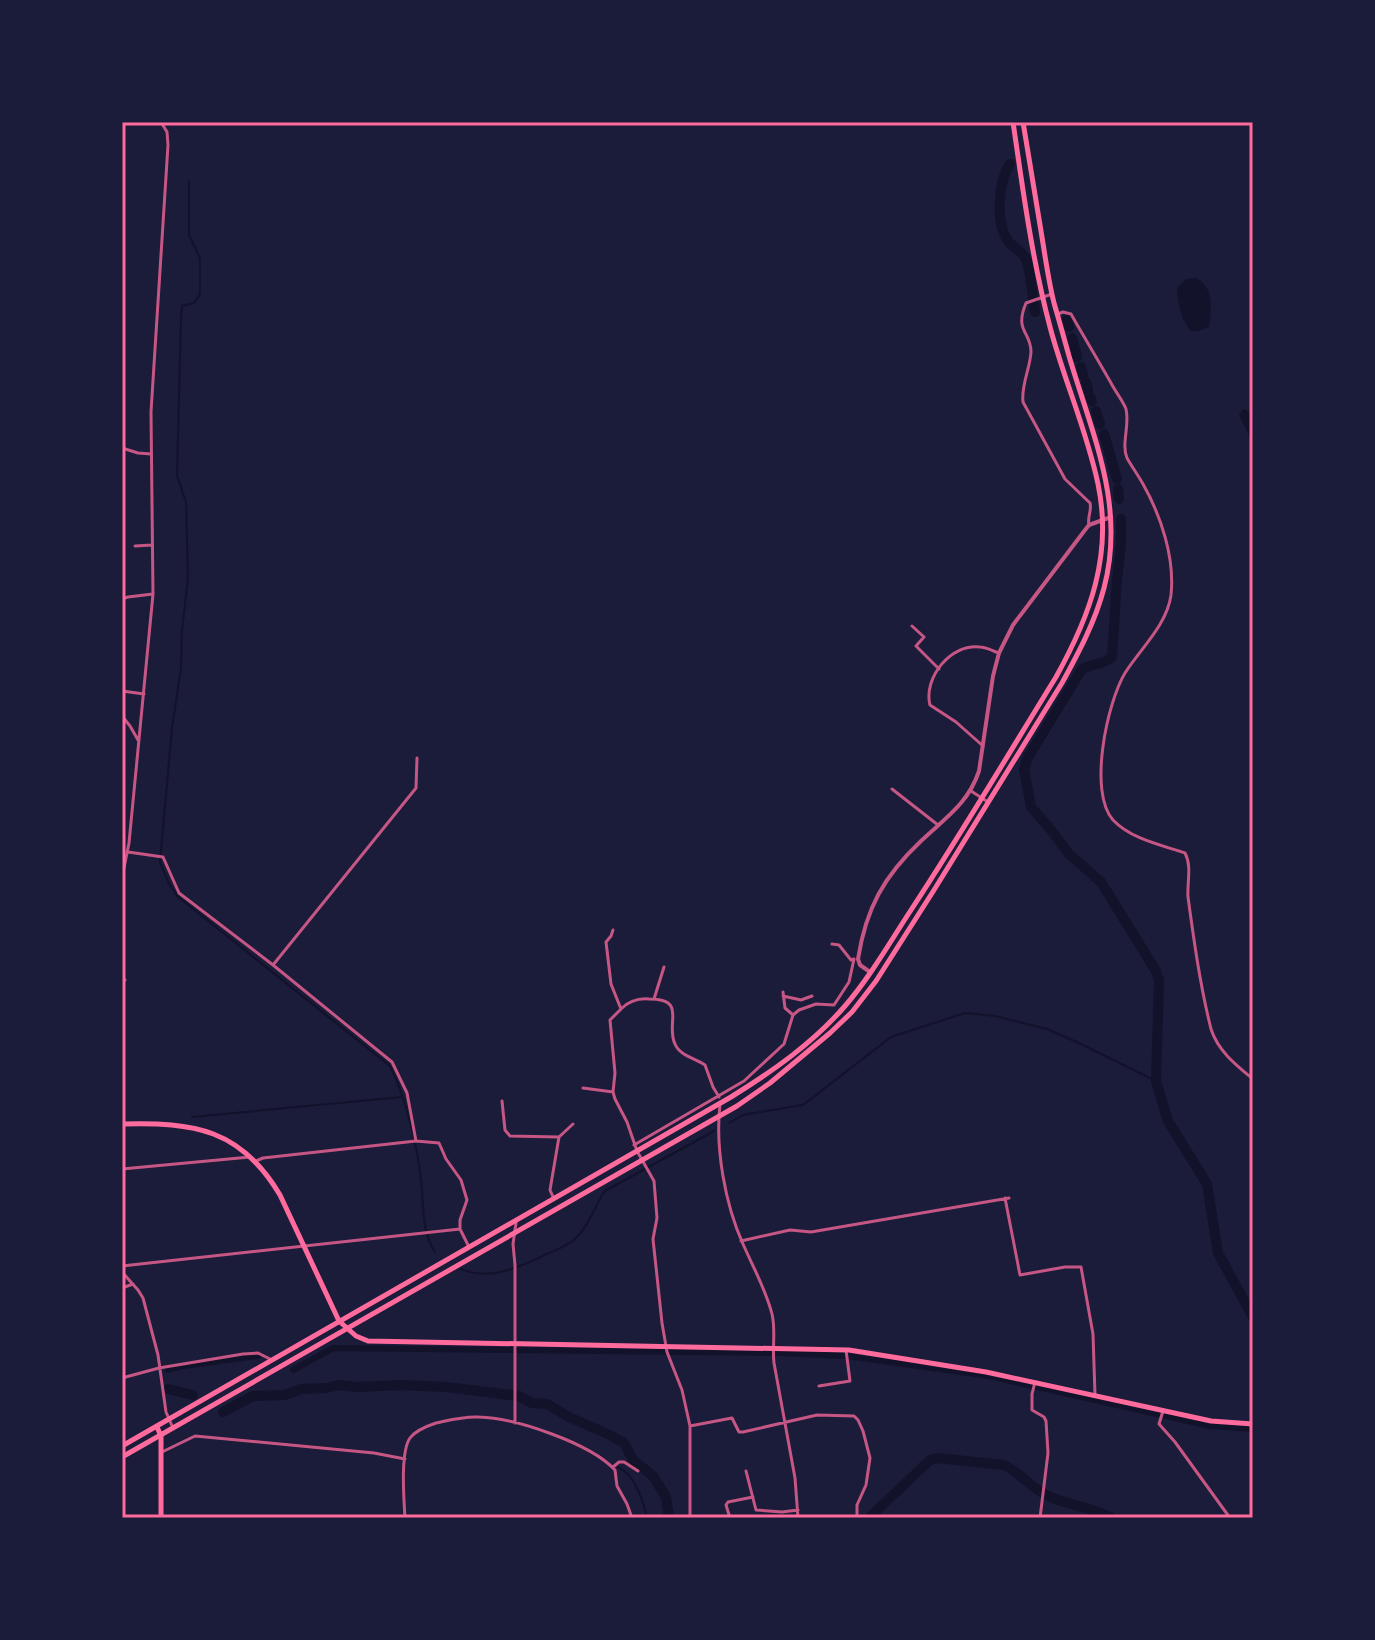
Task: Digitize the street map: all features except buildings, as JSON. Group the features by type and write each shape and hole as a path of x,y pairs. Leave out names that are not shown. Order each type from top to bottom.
{"main road":[{"path":"122,1446 765,1075 803,1046 847,1004 870,972 1056,677 1076,642 1096,584 1102,544 1099,485 1058,360 1042,296 1031,245 1013,122"},
{"path":"122,1457 719,1116 799,1061 852,1012 886,967 1062,683 1088,634 1105,586 1111,545 1107,484 1052,294 1023,122"},
{"path":"122,1124 157,1123 195,1127 225,1138 253,1159 280,1195 339,1321 356,1336 368,1341 846,1350 986,1372 1162,1414 1253,1424"},
{"path":"157,1427 162,1452 161,1518"}],"street":[{"path":"122,878 129,843 153,594 152,375 168,145 167,132 161,122"},
{"path":"1052,294 1026,303 1022,314 1022,326 1031,352 1023,402 1065,479 1090,503 1089,525"},
{"path":"1058,314 1071,314 1126,409 1126,455 1144,486 1170,554 1171,595 1166,612 1126,672 1113,699 1101,760 1102,793 1112,818 1126,830 1147,841 1185,853 1195,952 1213,1036 1228,1058 1253,1079"},
{"path":"122,448 151,454"},
{"path":"720,1101 784,1044 793,1015 816,1004 834,1005 849,982 882,885 898,864 971,791 979,771 993,676 999,653 1013,625 1089,525 1111,517"},
{"path":"135,546 152,545"},
{"path":"122,599 153,594"},
{"path":"912,626 924,637 916,646 939,669"},
{"path":"983,746 956,722 930,705 927,695 929,685 951,654 980,647 999,653"},
{"path":"122,691 144,694"},
{"path":"122,716 138,740"},
{"path":"273,965 416,788 417,758"},
{"path":"892,789 938,825"},
{"path":"971,791 989,803"},
{"path":"122,841 129,843"},
{"path":"128,852 163,857 179,893 392,1062 407,1093 414,1141"},
{"path":"613,930 606,942 611,984 621,1009"},
{"path":"832,944 839,945 851,960 856,959"},
{"path":"856,959 870,972"},
{"path":"654,999 664,967"},
{"path":"793,1015 785,1008 783,994 801,1000 812,996"},
{"path":"690,1518 690,1426 682,1390 667,1349 655,1265 653,1239 657,1218 654,1181 636,1148 613,1092 615,1073 610,1020 633,1000 654,999 673,1008 672,1033 676,1047 705,1065 720,1101 724,1177 729,1203 741,1241 771,1310 798,1518"},
{"path":"583,1088 613,1092"},
{"path":"502,1101 507,1134 510,1136 559,1137"},
{"path":"554,1199 550,1190 559,1137 573,1124"},
{"path":"122,1169 253,1159 414,1141 441,1144 446,1159 461,1180 467,1200 460,1229 469,1247"},
{"path":"741,1241 790,1230 811,1232 1007,1198 1020,1275 1081,1267 1093,1334 1095,1396"},
{"path":"515,1423 513,1244 516,1221"},
{"path":"122,1266 460,1229"},
{"path":"122,1272 143,1298 166,1412 173,1428"},
{"path":"122,1288 133,1284"},
{"path":"819,1386 850,1381 846,1350"},
{"path":"122,1378 159,1368 258,1353 271,1360"},
{"path":"1034,1385 1032,1410 1046,1421 1048,1453 1040,1518"},
{"path":"1162,1414 1159,1424 1230,1518"},
{"path":"690,1426 732,1418 739,1432 743,1432 817,1415 854,1416 870,1458 866,1485 857,1505 857,1518"},
{"path":"405,1518 405,1459 412,1434 429,1425 456,1418 479,1417 515,1423 583,1447 613,1467 617,1486 632,1518"},
{"path":"162,1452 195,1436 374,1453 405,1459"},
{"path":"613,1467 624,1462 638,1471"},
{"path":"746,1471 756,1510 798,1510"},
{"path":"730,1518 728,1502 753,1497"},
{"path":"122,1514 123,1507"}],"shaded area":[{"path":"1195,278 1209,292 1211,313 1209,327 1191,331 1180,311 1177,288 1186,279"},
{"path":"1243,409 1253,413 1253,443 1239,415"}],"waterway":[{"path":"1010,164 1003,181 1000,215 1009,242 1026,259 1033,297"},
{"path":"189,181 189,235 200,258 200,294 194,303 182,306 181,319 177,476 186,502 188,578 160,862 177,896 390,1066 414,1137 425,1226 435,1252"},
{"path":"1034,303 1035,312"},
{"path":"1067,320 1069,327"},
{"path":"1072,338 1077,357"},
{"path":"1081,367 1083,375"},
{"path":"1086,382 1088,390"},
{"path":"1090,397 1092,401"},
{"path":"1096,411 1100,424"},
{"path":"1104,434 1117,479"},
{"path":"1118,489 1119,499"},
{"path":"1121,519 1112,657 1082,669 1027,759 1024,769 1031,807 1069,854 1101,882 1156,971 1159,980 1156,1081 1168,1121 1207,1184 1218,1253 1253,1317"},
{"path":"729,1123 743,1115 803,1105 891,1037 965,1013 995,1016 1047,1029 1156,1081"},
{"path":"192,1117 402,1097"},
{"path":"461,1269 483,1274 505,1271 565,1246 584,1229 605,1191 714,1131"},
{"path":"293,1370 333,1348 847,1356 989,1376 1210,1426 1253,1429"},
{"path":"168,1370 258,1356"},
{"path":"223,1412 253,1396 285,1395 301,1389 339,1385 446,1387 519,1396 532,1403 547,1404 624,1443 633,1460 653,1476 666,1497 669,1518"},
{"path":"168,1389 193,1395"},
{"path":"869,1518 930,1460 937,1458 1004,1465 1046,1495 1112,1518"},
{"path":"618,1467 634,1482 647,1518"}]}
